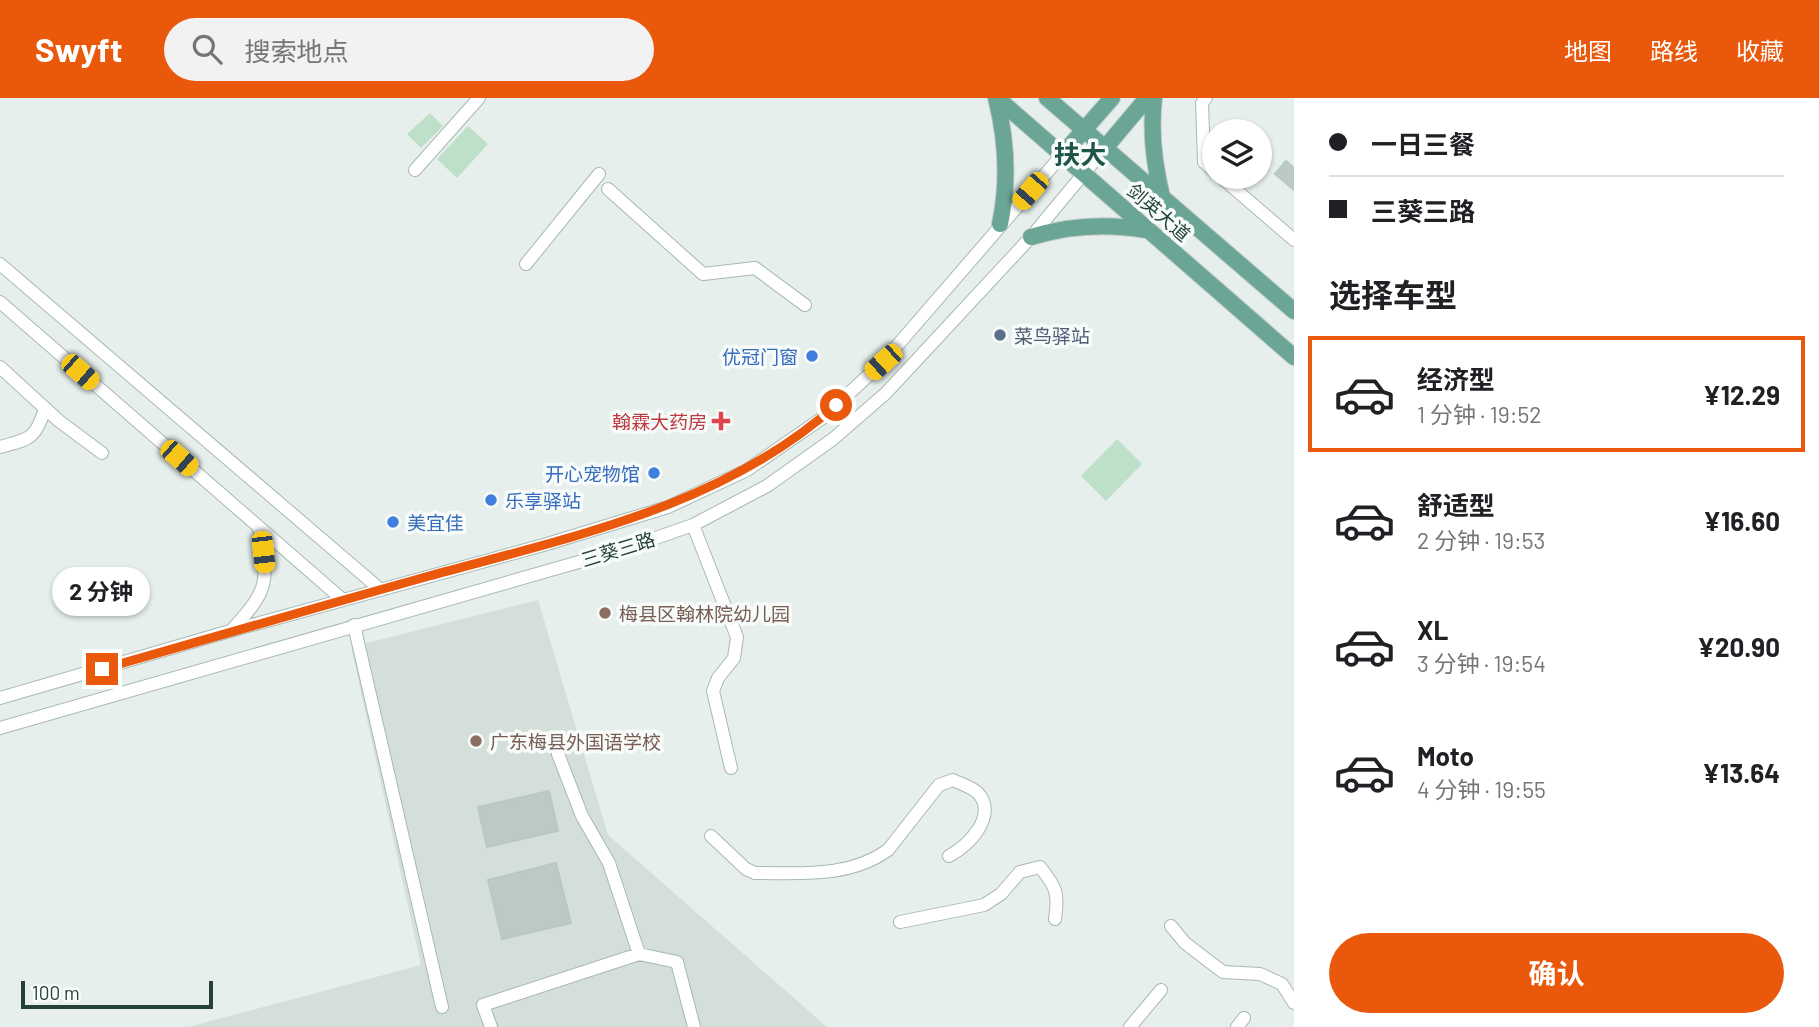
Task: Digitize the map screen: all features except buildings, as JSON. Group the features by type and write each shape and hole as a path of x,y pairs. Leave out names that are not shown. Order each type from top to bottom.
{"main road":[{"name":"剑英大道","path":"997,98 1294,357"},
{"path":"997,98 1007,161 1005,200 1000,224"},
{"name":"剑英大道","path":"1047,98 1294,311"},
{"path":"1062,155 1112,98"},
{"path":"1105,148 1147,98"},
{"path":"1154,98 1152,144 1161,197"},
{"path":"1031,237 1055,230 1097,225 1116,224 1148,230"}],"street":[{"path":"415,170 479,98"},
{"path":"1203,119 1202,103 1206,98"},
{"name":"三葵三路","path":"0,728 624,548 693,525 767,486 834,439 886,393 1031,237 1105,148"},
{"name":"三葵三路","path":"0,698 230,631 547,544 668,507 747,470 821,419 883,362 1062,155"},
{"path":"526,264 599,174"},
{"path":"608,189 703,274 755,268 805,305"},
{"path":"1235,189 1294,240"},
{"path":"0,264 381,590"},
{"path":"0,302 343,600"},
{"path":"0,367 45,409 102,453"},
{"path":"0,447 30,439 41,424 45,409"},
{"path":"693,525 737,638 734,657 718,678 713,691 732,768"},
{"path":"230,631 256,603 265,582 259,528"},
{"path":"354,625 442,1007"},
{"path":"558,754 582,816 609,863 639,954"},
{"path":"711,836 746,869 755,873 835,873 879,857 888,850 939,785 953,780 976,790 981,797 985,815 983,822 961,850 949,856"},
{"path":"900,922 985,905 1000,894 1020,872 1040,867 1053,883 1058,898 1055,919"},
{"path":"1171,926 1185,943 1223,972 1260,974 1282,984 1294,1003"},
{"path":"491,1027 483,1005 639,954 677,962 694,1027"},
{"path":"1130,1027 1161,990"}],"shaded area":[{"name":"广东梅县外国语学校","path":"538,600 608,835 827,1027 188,1027 421,965 351,647"}],"green space":[{"path":"430,113 443,126 421,148 407,134"},
{"path":"468,126 488,144 457,178 437,159"},
{"path":"1117,439 1142,464 1106,501 1081,476"}],"place":[{"name":"菜鸟驿站","path":"1000,335"},
{"name":"优冠门窗","path":"812,356"},
{"name":"翰霖大药房","path":"721,421"},
{"name":"开心宠物馆","path":"654,473"},
{"name":"乐享驿站","path":"491,500"},
{"name":"美宜佳","path":"393,522"},
{"name":"梅县区翰林院幼儿园","path":"605,613"},
{"name":"广东梅县外国语学校","path":"476,741"}],"district":[{"name":"扶大","path":"1080,153"}],"route":[{"path":"102,669 547,544 668,507 747,470 821,419 836,405"}]}
